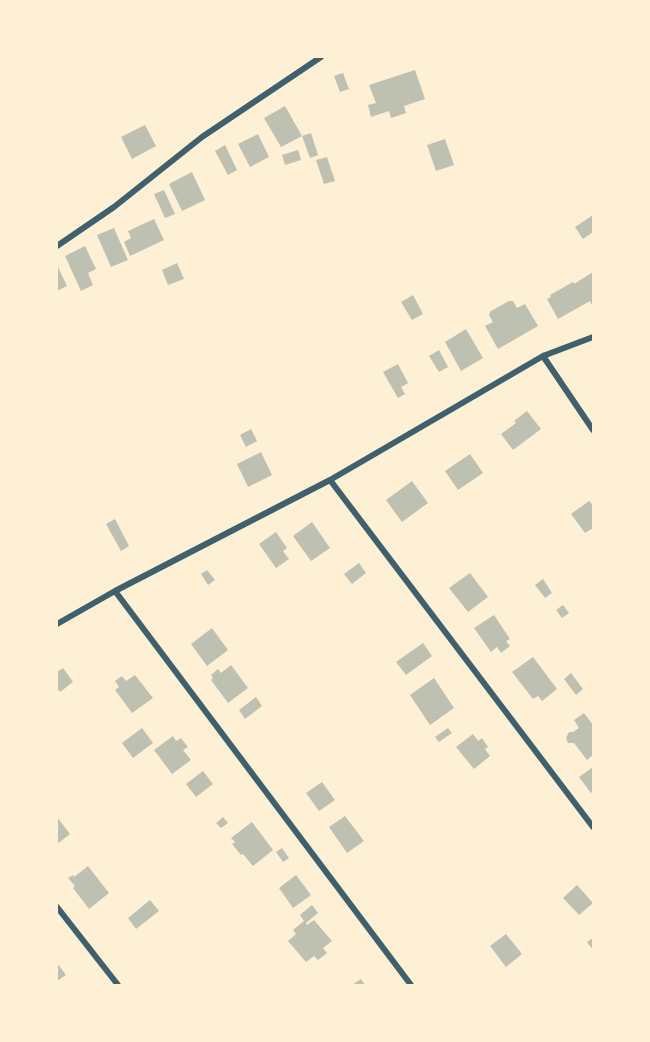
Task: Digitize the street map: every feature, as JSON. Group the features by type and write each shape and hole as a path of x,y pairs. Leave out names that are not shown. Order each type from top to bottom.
{"street":[{"path":"57,246 114,207 202,137 321,57"},
{"path":"57,624 115,591 330,480 543,356 593,337"},
{"path":"543,356 593,430"},
{"path":"330,480 593,827"},
{"path":"115,591 411,985"},
{"path":"57,907 118,985"}],"building":[{"path":"415,70 425,99 404,106 406,113 391,118 389,111 371,117 368,105 376,103 369,85"},
{"path":"343,73 349,89 340,92 334,76"},
{"path":"285,106 302,136 281,147 264,118"},
{"path":"145,125 156,146 132,159 121,137"},
{"path":"311,133 318,155 310,158 302,136"},
{"path":"258,134 269,157 250,167 238,144"},
{"path":"445,139 454,165 436,171 427,145"},
{"path":"225,145 237,170 228,175 215,151"},
{"path":"298,150 301,160 285,165 282,155"},
{"path":"327,157 335,181 324,184 316,160"},
{"path":"192,172 205,200 182,211 169,184"},
{"path":"164,190 175,214 165,218 154,194"},
{"path":"593,215 593,232 583,239 575,227"},
{"path":"154,219 164,240 130,256 124,242 131,238 128,231"},
{"path":"114,228 128,260 111,267 97,235"},
{"path":"85,246 96,269 88,273 93,285 81,291 65,256"},
{"path":"177,263 184,279 168,285 162,270"},
{"path":"57,265 67,286 57,291"},
{"path":"593,272 593,307 590,301 558,319 547,299 551,297 550,295"},
{"path":"413,295 423,314 412,320 401,302"},
{"path":"513,301 517,308 525,304 538,326 498,349 485,326 493,322 489,315 491,311"},
{"path":"466,329 483,358 461,371 445,342"},
{"path":"439,350 448,367 439,372 429,356"},
{"path":"398,364 408,383 401,387 405,394 398,398 383,372"},
{"path":"527,411 541,429 513,450 501,434"},
{"path":"251,429 257,441 246,447 240,435"},
{"path":"261,452 272,475 248,487 237,464"},
{"path":"470,454 483,473 458,490 445,471"},
{"path":"412,481 428,503 402,522 386,500"},
{"path":"589,501 593,505 593,528 585,533 571,514"},
{"path":"115,519 129,546 121,551 106,524"},
{"path":"312,522 330,548 311,561 293,536"},
{"path":"276,532 287,548 283,551 289,559 276,568 259,544"},
{"path":"359,563 366,573 352,584 344,574"},
{"path":"207,570 215,580 208,585 201,574"},
{"path":"470,573 488,597 468,612 449,588"},
{"path":"543,579 552,593 545,598 535,585"},
{"path":"563,605 569,613 562,618 556,610"},
{"path":"494,615 510,639 506,641 510,646 501,653 497,647 491,652 474,628"},
{"path":"212,628 228,650 207,666 191,644"},
{"path":"423,643 432,656 406,675 396,662"},
{"path":"533,657 557,689 542,701 538,696 533,699 512,672"},
{"path":"231,665 248,688 228,703 211,680 213,678 211,675 218,669 221,673"},
{"path":"63,668 73,682 57,692 57,672"},
{"path":"571,673 583,689 576,695 564,679"},
{"path":"135,675 153,698 132,713 115,690 119,687 115,681 122,676 126,681"},
{"path":"434,678 454,708 430,725 410,695"},
{"path":"256,697 262,706 245,719 239,710"},
{"path":"584,713 593,725 593,755 587,760 574,743 568,743 566,738 569,732 579,728 574,720"},
{"path":"142,728 153,743 133,758 122,743"},
{"path":"448,728 452,733 439,742 435,737"},
{"path":"473,734 478,741 482,738 488,747 485,749 490,756 474,769 456,747"},
{"path":"173,736 176,741 181,738 188,747 183,750 191,760 172,774 154,750"},
{"path":"593,767 593,791 591,793 579,777"},
{"path":"203,771 213,784 196,797 186,784"},
{"path":"322,782 335,800 319,811 306,793"},
{"path":"345,816 364,841 347,853 329,827"},
{"path":"57,817 70,834 57,844"},
{"path":"223,817 228,823 221,828 216,823"},
{"path":"252,822 273,850 253,866 232,844 235,842 231,838"},
{"path":"282,848 289,858 283,862 276,852"},
{"path":"88,866 109,893 89,909 68,878 73,875 74,877"},
{"path":"296,875 311,895 293,908 279,888"},
{"path":"577,885 593,903 579,915 563,898"},
{"path":"150,900 159,911 136,929 128,918"},
{"path":"312,905 318,913 306,923 307,925 314,920 332,941 323,948 327,953 318,960 314,956 306,962 288,941 296,934 293,930 304,921 300,915"},
{"path":"506,934 522,954 506,967 490,946"},
{"path":"593,938 593,950 587,942"},
{"path":"57,963 66,975 57,981"},
{"path":"361,979 365,985 352,985"}]}
